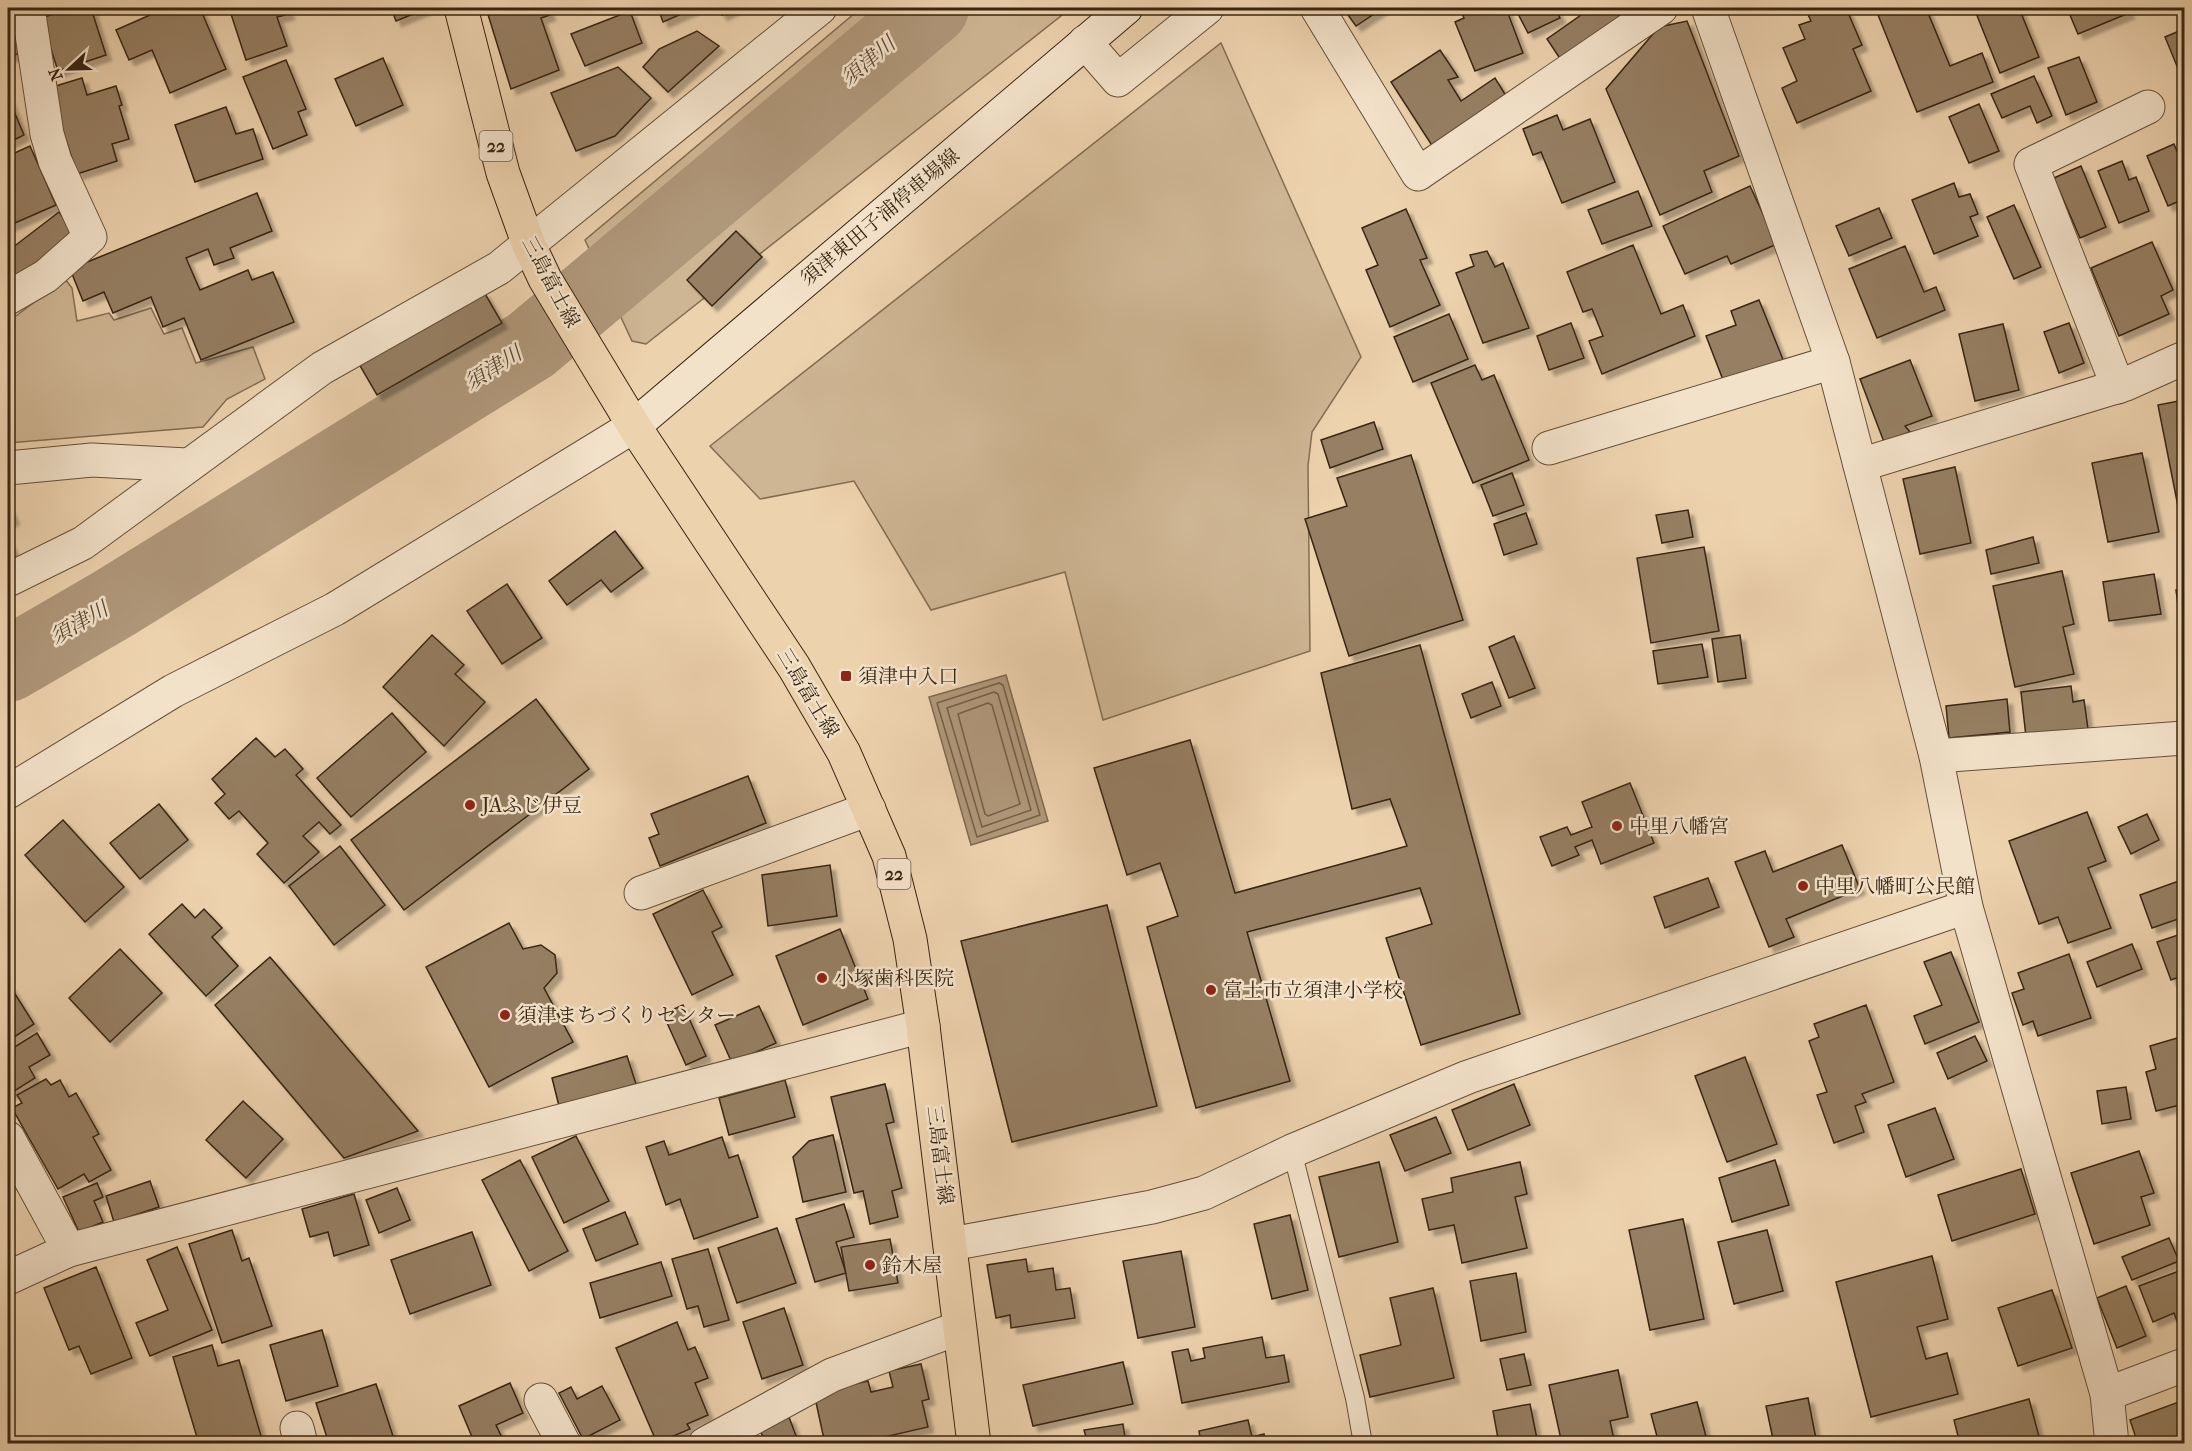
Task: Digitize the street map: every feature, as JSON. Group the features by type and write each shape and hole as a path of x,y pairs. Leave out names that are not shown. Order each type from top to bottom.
{"main road":[{"name":"三島富士線","path":"461,8 503,173 529,245 545,279 634,426 794,667 844,753 889,856 908,929 923,1026 951,1244 958,1328 974,1443"}],"street":[{"path":"8,298 46,276 90,237 55,161 47,134 28,8"},
{"path":"8,580 83,543 322,368 499,268 820,8"},
{"name":"須津東田子浦停車場線","path":"8,792 173,691 335,609 634,426 1126,8"},
{"path":"1085,42 1118,80 1208,8"},
{"path":"1317,8 1418,174 1661,8"},
{"path":"1708,8 1833,362 1936,756 1966,907 2107,1394 2112,1443"},
{"path":"2118,387 2031,164 2148,107"},
{"path":"1860,465 2118,387 2184,358"},
{"path":"1549,448 1833,362"},
{"path":"8,468 92,460 187,465"},
{"path":"1936,756 2184,738"},
{"path":"641,893 869,809"},
{"path":"951,1244 1152,1207 1194,1196 1292,1151 1468,1077 1966,907"},
{"path":"8,1278 69,1250 923,1026"},
{"path":"8,1138 69,1250"},
{"path":"705,1443 832,1375 958,1328"},
{"path":"2107,1394 2184,1365"},
{"path":"541,1400 564,1443"}],"lane":[{"path":"1292,1151 1355,1398 1363,1443"}],"shaded area":[{"path":"861,8 1071,8 646,344 632,341 585,240"},
{"path":"1221,43 1361,357 1312,432 1308,466 1310,651 1103,720 1065,572 931,610 854,481 760,499 710,446"},
{"path":"65,279 72,288 77,321 109,313 114,320 151,308 164,334 182,328 196,363 253,347 265,379 227,399 203,427 8,443 8,322"}],"water":[{"path":"1006,675 1048,821 971,845 929,697"}],"building":[{"path":"73,8 91,8 106,55 58,71 41,18"},
{"path":"147,8 200,8 226,69 170,93 152,50 129,60 116,30 150,15"},
{"path":"229,8 287,8 289,14 277,17 287,46 246,60"},
{"path":"391,8 428,8 396,21"},
{"path":"486,8 547,8 550,15 541,18 559,70 511,89"},
{"path":"658,8 695,8 663,22"},
{"path":"718,8 736,8 722,15"},
{"path":"1343,8 1383,8 1356,26"},
{"path":"1460,8 1506,8 1523,53 1475,71 1455,22 1464,18"},
{"path":"1515,8 1555,8 1560,18 1528,33"},
{"path":"1591,8 1613,8 1620,17 1561,60 1547,39"},
{"path":"1805,8 1846,8 1862,45 1853,49 1871,91 1797,123 1782,88 1797,81 1783,48 1805,39 1799,25 1811,21"},
{"path":"1896,8 1926,8 1950,66 1982,53 1993,82 1917,112 1878,15"},
{"path":"1974,8 2019,8 2039,57 2000,73"},
{"path":"2067,8 2127,8 2129,13 2078,34"},
{"path":"630,11 642,43 585,66 571,34"},
{"path":"8,12 10,12 21,53 8,57"},
{"path":"1687,21 1739,156 1704,171 1712,192 1660,215 1606,89 1659,27"},
{"path":"2184,29 2184,83 2165,37"},
{"path":"697,31 719,46 668,92 643,67 659,49"},
{"path":"1440,50 1458,77 1448,80 1461,101 1495,78 1508,99 1433,147 1391,82"},
{"path":"2079,57 2097,102 2066,115 2048,68"},
{"path":"383,58 403,105 356,126 335,79"},
{"path":"286,60 306,109 298,112 307,135 273,149 243,77"},
{"path":"618,67 651,98 615,136 576,151 551,93"},
{"path":"2034,76 2052,116 2037,123 2030,106 2002,118 1991,94"},
{"path":"82,78 87,95 116,86 122,105 119,106 129,139 112,144 117,161 77,174 49,88"},
{"path":"8,97 24,135 8,143"},
{"path":"1979,104 1999,151 1969,163 1949,117"},
{"path":"226,107 236,134 253,129 263,159 195,182 175,125"},
{"path":"1557,115 1563,130 1590,119 1615,182 1562,203 1541,152 1533,155 1523,129"},
{"path":"2174,144 2184,168 2184,199 2168,206 2147,156"},
{"path":"30,146 56,205 8,226 8,156"},
{"path":"2122,161 2129,180 2136,177 2149,211 2119,223 2098,171"},
{"path":"2081,166 2106,227 2080,238 2054,178"},
{"path":"1954,183 1959,197 1970,194 1978,214 1970,217 1978,236 1934,254 1912,200"},
{"path":"1750,186 1777,244 1731,264 1727,256 1685,274 1663,226"},
{"path":"1638,191 1652,226 1602,244 1588,210"},
{"path":"257,193 272,231 230,248 234,258 214,265 208,249 186,258 200,290 248,270 252,280 273,272 294,322 201,360 184,318 163,327 151,297 113,313 104,292 83,301 70,269"},
{"path":"2014,205 2041,267 2014,279 1987,217"},
{"path":"1879,208 1892,238 1849,256 1836,226"},
{"path":"1406,209 1427,258 1420,260 1440,305 1390,327 1366,270 1378,265 1362,228"},
{"path":"59,212 76,235 8,288 8,251"},
{"path":"736,231 762,257 712,306 687,280"},
{"path":"2152,242 2173,290 2161,296 2169,314 2119,336 2091,268"},
{"path":"1633,245 1661,314 1683,305 1695,336 1602,374 1589,341 1603,336 1592,309 1583,312 1567,272"},
{"path":"1905,246 1924,292 1936,287 1945,310 1877,338 1849,269"},
{"path":"1487,251 1495,267 1503,263 1529,328 1483,343 1456,273 1474,266 1470,255"},
{"path":"484,292 502,323 377,395 359,364"},
{"path":"1759,300 1784,362 1725,385 1706,336 1736,325 1731,311"},
{"path":"1449,314 1468,359 1413,382 1394,337"},
{"path":"1571,323 1584,358 1549,370 1537,336"},
{"path":"2069,323 2084,363 2059,373 2044,332"},
{"path":"2003,324 2019,390 1975,401 1959,334"},
{"path":"1910,360 1932,416 1905,426 1910,432 1884,442 1860,379"},
{"path":"1475,365 1482,380 1494,375 1529,460 1473,483 1431,383"},
{"path":"2184,400 2184,537 2158,405"},
{"path":"1374,422 1383,449 1330,468 1321,440"},
{"path":"2142,453 2159,532 2108,542 2092,463"},
{"path":"1411,455 1463,620 1349,656 1305,519 1347,506 1337,478"},
{"path":"1955,467 1971,543 1920,554 1903,479"},
{"path":"1512,473 1524,505 1493,516 1481,485"},
{"path":"8,506 14,519 8,522"},
{"path":"1688,510 1693,537 1662,543 1656,515"},
{"path":"1526,513 1537,544 1504,555 1494,524"},
{"path":"615,531 643,568 611,592 601,580 567,605 549,581"},
{"path":"2033,537 2039,563 1991,574 1986,550"},
{"path":"8,539 14,553 8,556"},
{"path":"1704,547 1719,631 1651,643 1637,558"},
{"path":"2062,571 2074,624 2063,627 2074,674 2015,687 1993,586"},
{"path":"2154,574 2161,614 2109,621 2103,582"},
{"path":"507,584 542,638 502,664 467,611"},
{"path":"2184,588 2184,649 2176,590"},
{"path":"432,635 464,665 455,674 485,702 444,746 383,687"},
{"path":"1740,635 1746,678 1718,682 1712,639"},
{"path":"1514,636 1535,688 1509,698 1489,647"},
{"path":"1702,644 1708,677 1658,684 1653,651"},
{"path":"1420,645 1520,1014 1421,1045 1386,938 1432,924 1420,888 1247,932 1290,1081 1196,1108 1147,927 1178,916 1160,863 1127,875 1094,768 1190,740 1235,893 1407,846 1390,799 1352,809 1321,673"},
{"path":"1492,682 1501,706 1471,718 1462,694"},
{"path":"2071,686 2073,702 2084,700 2088,729 2026,737 2021,692"},
{"name":"JAふじ伊豆","path":"536,699 589,769 404,910 351,840"},
{"path":"2007,699 2010,732 1949,738 1946,706"},
{"path":"392,713 426,752 351,817 317,778"},
{"path":"256,738 275,757 285,749 303,769 296,775 341,825 330,834 319,822 303,836 319,852 284,883 257,854 268,843 239,811 229,819 215,803 225,794 212,779"},
{"path":"748,776 766,823 660,866 649,838 659,834 651,814"},
{"path":"1630,783 1654,843 1601,864 1592,840 1575,847 1579,855 1552,866 1540,837 1567,827 1571,835 1592,827 1582,802"},
{"path":"159,804 188,840 140,879 110,843"},
{"path":"2087,812 2106,861 2088,868 2111,928 2068,943 2058,917 2039,924 2009,841"},
{"path":"2147,814 2159,840 2131,854 2118,827"},
{"path":"63,820 124,887 85,922 25,855"},
{"path":"1842,845 1860,889 1786,919 1794,937 1769,947 1735,862 1765,851 1773,872"},
{"path":"340,846 385,905 334,945 289,886"},
{"path":"830,865 837,916 768,926 762,875"},
{"path":"1708,878 1719,907 1665,928 1654,897"},
{"path":"2184,879 2184,917 2152,928 2140,895"},
{"path":"703,890 722,927 712,932 733,975 692,995 653,914"},
{"path":"182,904 195,918 204,909 222,928 212,937 238,966 206,996 149,934"},
{"path":"1107,905 1157,1106 1012,1142 961,941"},
{"name":"須津まちづくりセンター","path":"509,923 523,949 541,945 555,955 557,973 544,988 573,1042 489,1087 426,967"},
{"name":"小塚歯科医院","path":"840,929 868,999 803,1025 776,956"},
{"path":"2184,933 2184,975 2171,980 2157,942"},
{"path":"2132,944 2142,969 2097,987 2087,962"},
{"path":"120,949 162,993 110,1042 69,998"},
{"path":"1951,952 1979,1022 1925,1044 1914,1016 1942,1005 1924,962"},
{"path":"2069,954 2091,1018 2038,1036 2033,1021 2023,1025 2012,993 2024,989 2018,973"},
{"path":"270,957 418,1131 344,1158 215,1005"},
{"path":"10,986 34,1024 8,1041 8,988"},
{"path":"683,1005 706,1056 686,1065 663,1014"},
{"path":"1866,1005 1894,1082 1862,1094 1866,1102 1855,1106 1864,1132 1834,1143 1817,1095 1827,1092 1809,1041 1819,1037 1814,1024"},
{"path":"759,1006 776,1043 732,1063 715,1025"},
{"path":"37,1033 50,1055 29,1067 35,1078 8,1095 8,1051"},
{"path":"1975,1036 1987,1061 1948,1079 1937,1053"},
{"path":"2184,1036 2184,1104 2156,1111 2146,1072 2156,1069 2150,1046"},
{"path":"627,1056 636,1084 559,1106 552,1078"},
{"path":"1745,1057 1777,1144 1727,1162 1695,1076"},
{"path":"46,1079 51,1085 60,1080 69,1097 76,1093 99,1134 93,1137 111,1170 89,1182 84,1174 58,1189 12,1108 22,1103 17,1095"},
{"path":"785,1080 795,1117 729,1135 719,1098"},
{"path":"885,1084 894,1122 886,1124 902,1188 892,1191 898,1217 870,1224 863,1191 854,1193 831,1097"},
{"path":"1514,1084 1530,1125 1468,1150 1452,1110"},
{"path":"2126,1087 2131,1119 2102,1124 2097,1091"},
{"path":"243,1101 283,1139 246,1178 206,1140"},
{"path":"1935,1108 1954,1159 1906,1177 1888,1125"},
{"path":"1436,1117 1451,1153 1405,1171 1390,1135"},
{"path":"833,1135 846,1192 803,1202 793,1157 809,1141"},
{"path":"576,1136 609,1201 564,1223 532,1157"},
{"path":"722,1137 729,1158 738,1155 758,1217 694,1239 680,1199 666,1205 646,1147 664,1141 669,1155"},
{"path":"2139,1151 2154,1193 2141,1197 2150,1225 2094,1244 2071,1173"},
{"path":"520,1160 568,1251 529,1271 482,1180"},
{"path":"1775,1160 1789,1205 1732,1222 1719,1178"},
{"path":"1379,1162 1398,1242 1339,1257 1319,1177"},
{"path":"1520,1162 1527,1194 1515,1197 1527,1248 1462,1263 1454,1225 1429,1230 1422,1199 1453,1192 1451,1178"},
{"path":"2021,1169 2035,1214 1952,1241 1938,1195"},
{"path":"150,1181 159,1207 114,1222 106,1196"},
{"path":"97,1183 103,1197 94,1201 103,1222 79,1232 63,1197"},
{"path":"397,1188 410,1220 379,1233 366,1200"},
{"path":"354,1194 369,1245 334,1256 328,1232 310,1237 302,1209"},
{"path":"844,1204 854,1237 836,1242 846,1273 815,1282 796,1219"},
{"path":"625,1212 638,1244 596,1261 583,1229"},
{"path":"1290,1215 1308,1290 1272,1299 1254,1224"},
{"path":"1683,1219 1704,1319 1650,1330 1629,1230"},
{"path":"777,1228 796,1283 737,1303 718,1248"},
{"path":"232,1230 242,1261 249,1258 272,1326 222,1343 189,1244"},
{"path":"1767,1230 1783,1291 1734,1304 1718,1242"},
{"path":"472,1232 491,1285 410,1314 391,1260"},
{"path":"2169,1238 2179,1261 2132,1280 2122,1257"},
{"name":"鈴木屋","path":"890,1239 898,1283 849,1291 841,1247"},
{"path":"177,1247 212,1330 150,1356 136,1323 168,1310 147,1260"},
{"path":"708,1249 729,1320 704,1327 698,1306 687,1309 672,1259"},
{"path":"1181,1251 1195,1327 1138,1338 1123,1261"},
{"path":"1932,1256 1948,1319 1917,1327 1926,1359 1947,1353 1958,1394 1871,1417 1836,1282"},
{"path":"1026,1259 1028,1272 1053,1268 1056,1290 1070,1288 1075,1318 1011,1328 1010,1315 996,1318 987,1265"},
{"path":"661,1262 672,1296 600,1318 590,1283"},
{"path":"96,1267 132,1358 91,1374 79,1346 69,1350 44,1288"},
{"path":"2179,1271 2184,1285 2184,1321 2178,1324 2174,1313 2153,1322 2139,1286"},
{"path":"1516,1273 1526,1332 1481,1341 1470,1281"},
{"path":"2126,1286 2146,1336 2117,1348 2097,1298"},
{"path":"1433,1288 1454,1378 1370,1397 1360,1355 1401,1345 1390,1298"},
{"path":"2052,1290 2072,1348 2018,1366 1998,1308"},
{"path":"784,1308 803,1365 762,1379 743,1322"},
{"path":"677,1322 688,1350 695,1347 708,1378 695,1383 708,1415 687,1424 690,1429 657,1443 616,1348"},
{"path":"322,1330 338,1386 286,1401 270,1345"},
{"path":"1262,1337 1266,1358 1284,1355 1289,1382 1182,1403 1172,1352 1188,1349 1191,1361 1205,1358 1203,1348"},
{"path":"212,1345 218,1366 239,1360 261,1436 235,1444 199,1444 173,1357"},
{"path":"1524,1354 1531,1385 1507,1390 1500,1359"},
{"path":"1123,1362 1133,1404 1033,1426 1023,1385"},
{"path":"921,1364 929,1399 922,1401 928,1427 854,1444 825,1444 814,1393 868,1381 871,1392 893,1387 889,1371"},
{"path":"1618,1370 1628,1417 1610,1421 1615,1444 1562,1444 1549,1385"},
{"path":"510,1383 523,1413 496,1425 505,1444 475,1444 459,1406"},
{"path":"376,1384 393,1436 371,1444 329,1444 316,1403"},
{"path":"602,1386 620,1420 583,1439 559,1393 571,1387 577,1399"},
{"path":"1808,1398 1817,1444 1774,1444 1766,1406"},
{"path":"2029,1399 2041,1444 1960,1444 1954,1420"},
{"path":"2184,1400 2184,1444 2138,1444 2130,1420"},
{"path":"1697,1402 1708,1444 1659,1444 1651,1414"},
{"path":"1530,1404 1538,1444 1499,1444 1493,1411"},
{"path":"789,1417 799,1444 746,1444 763,1437 759,1428"},
{"path":"1248,1420 1252,1437 1264,1434 1266,1444 1201,1444 1199,1431"},
{"path":"1123,1424 1126,1444 1088,1444 1084,1430"},
{"path":"40,1437 42,1444 19,1444"},
{"path":"1077,1438 1078,1444 1044,1444"}],"waterway":[{"name":"須津川","path":"8,665 113,604 531,345 932,8"}],"place":[{"name":"須津中入口","path":"846,676"},
{"name":"JAふじ伊豆","path":"470,805"},
{"name":"中里八幡宮","path":"1617,826"},
{"name":"中里八幡町公民館","path":"1803,886"},
{"name":"小塚歯科医院","path":"822,978"},
{"name":"富士市立須津小学校","path":"1211,990"},
{"name":"須津まちづくりセンター","path":"505,1015"},
{"name":"鈴木屋","path":"870,1265"}]}
